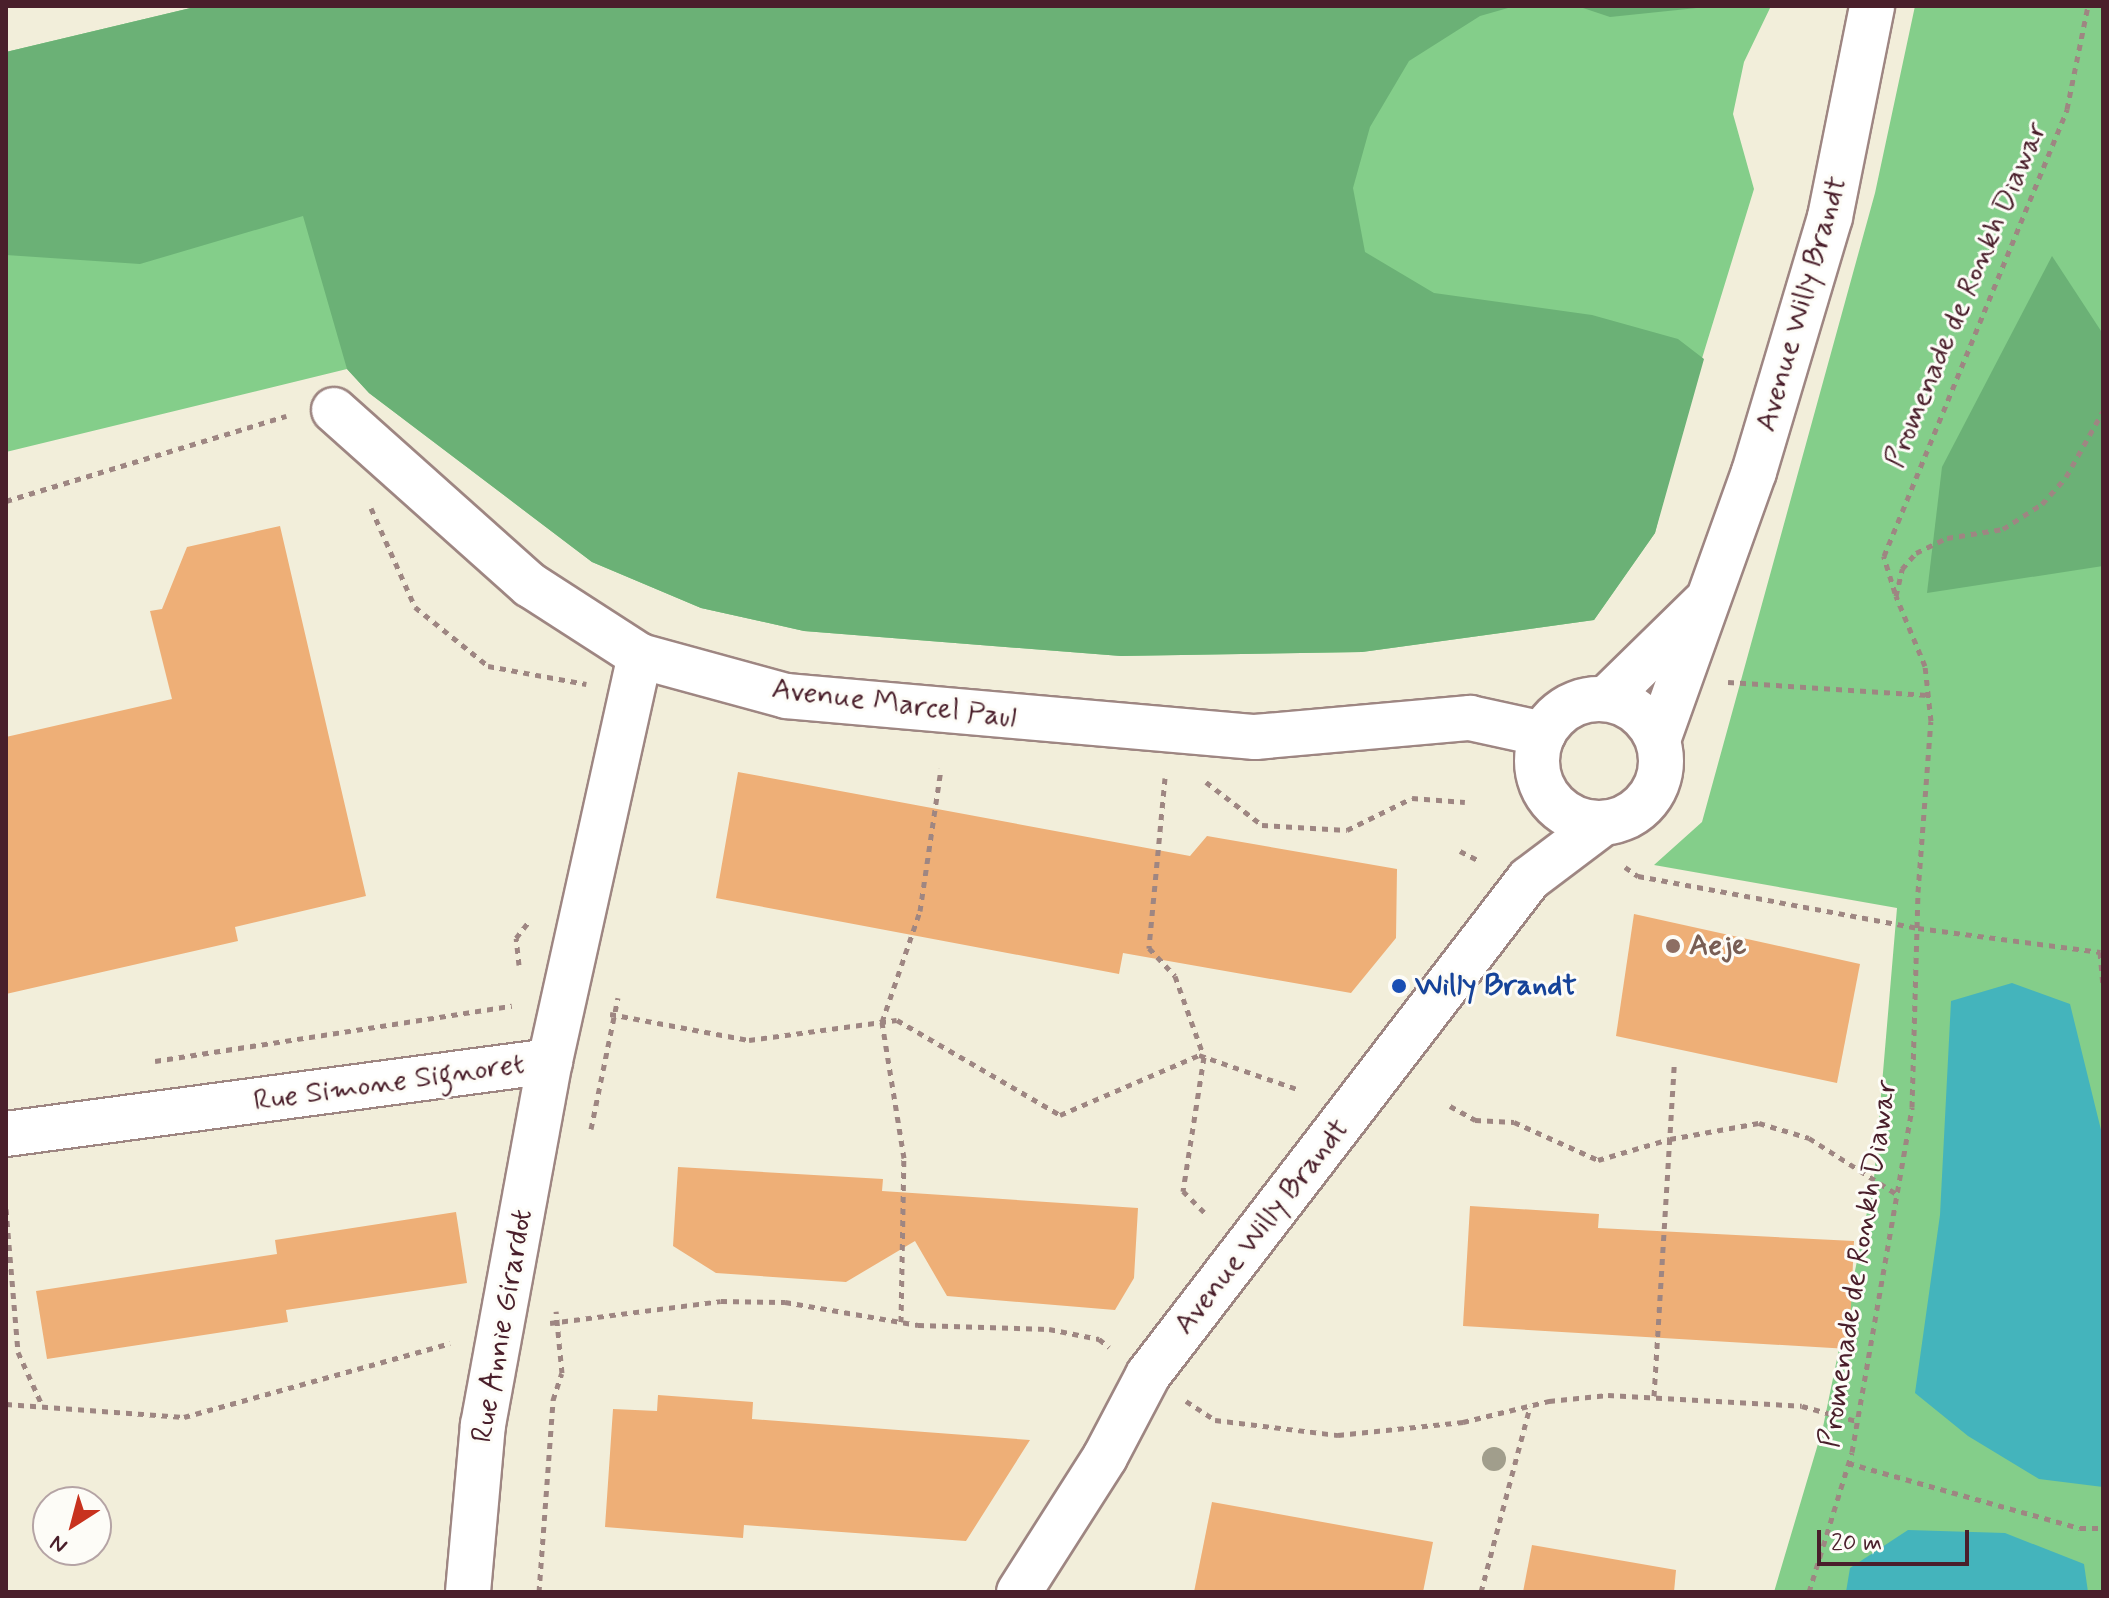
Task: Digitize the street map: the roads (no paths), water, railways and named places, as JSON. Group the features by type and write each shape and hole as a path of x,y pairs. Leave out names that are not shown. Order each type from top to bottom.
{"street":[{"name":"Avenue Willy Brandt","path":"1019,1592 1105,1457 1148,1375 1529,879 1602,824 1625,819 1644,805 1657,785 1662,763 1658,740 1754,472 1830,217 1872,6"},
{"name":"Avenue Marcel Paul","path":"334,410 530,585 640,656 786,696 943,713 1255,737 1470,718 1543,734"},
{"name":"Avenue Willy Brandt","path":"1543,734 1558,714 1581,702 1606,699 1711,596"},
{"name":"Rue Simone Signoret","path":"6,1134 550,1061 565,1008 640,656"},
{"path":"1606,699 1628,706 1646,720 1658,740"},
{"path":"1543,734 1536,758 1540,781 1552,802 1575,819 1602,824"},
{"name":"Avenue Willy Brandt","path":"1529,879 1552,802"},
{"name":"Rue Annie Girardot","path":"468,1592 483,1425 550,1061"}],"water":[{"path":"2012,983 2070,1004 2103,1138 2103,1487 2039,1479 1968,1436 1915,1393 1940,1215 1951,1001"},
{"path":"1908,1530 2005,1533 2084,1564 2088,1592 1846,1592 1850,1568"}],"place":[{"name":"Aeje","path":"1673,946"},
{"name":"Willy Brandt","path":"1399,986"}]}
